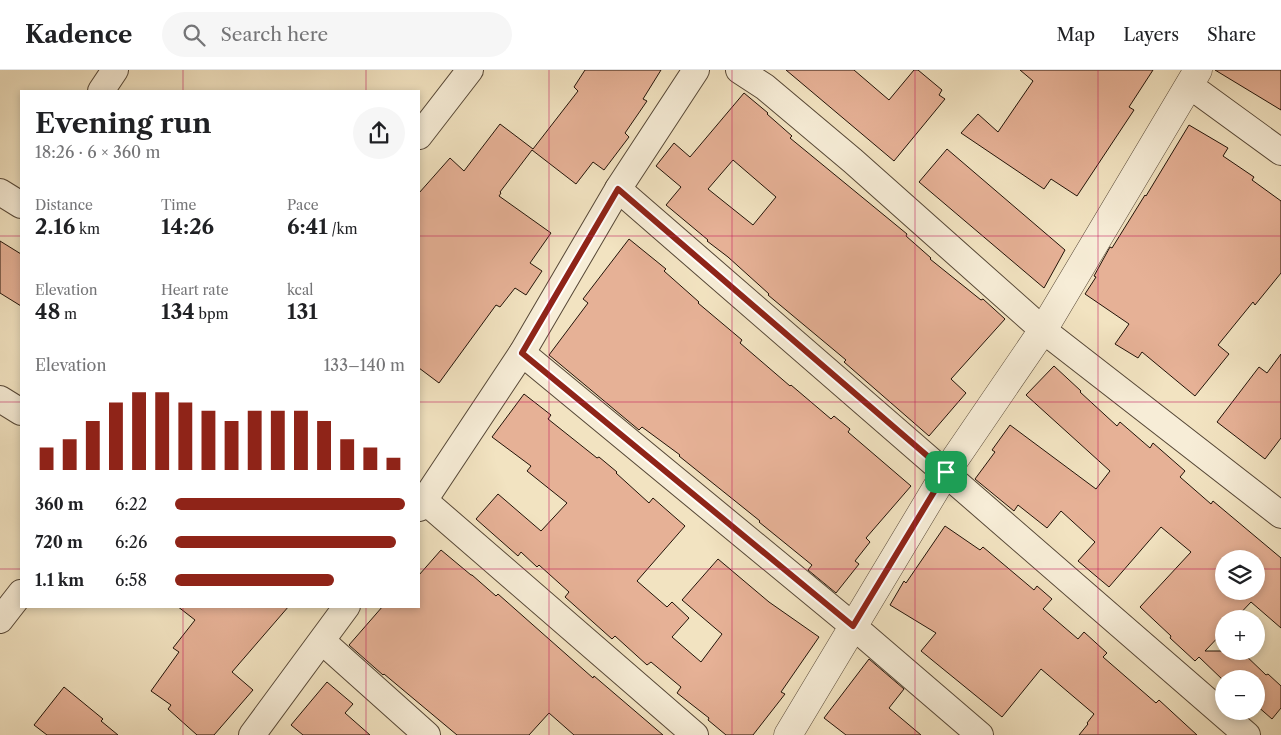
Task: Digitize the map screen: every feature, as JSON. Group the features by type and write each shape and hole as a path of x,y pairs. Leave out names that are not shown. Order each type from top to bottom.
{"street":[{"path":"101,90 115,70"},
{"path":"420,135 470,70"},
{"path":"695,735 421,501 522,353 618,189 696,70"},
{"path":"739,70 765,87 846,155 1043,330 1281,515"},
{"path":"788,735 946,472 1043,330 1194,78 1281,152"},
{"path":"618,189 1247,735"},
{"path":"0,192 20,204"},
{"path":"522,353 853,626 980,735"},
{"path":"0,399 20,411"},
{"path":"252,735 346,608"},
{"path":"322,641 427,735"}],"building":[{"path":"585,70 661,70 643,99 647,101 625,133 629,137 604,170 593,162 576,184 532,150 500,192 499,196 551,233 530,263 542,271 526,295 515,288 500,307 496,305 439,383 420,369 420,192 450,158 464,171 500,124 533,149 578,91 574,87"},
{"path":"786,70 854,70 889,100 914,70 918,70 942,90 939,95 945,99 894,161"},
{"path":"1020,70 1153,70 1129,107 1134,110 1077,196 1051,179 1044,189 961,133 978,114 998,132 1033,81"},
{"path":"1215,70 1281,70 1281,110"},
{"path":"744,93 792,136 790,138 907,234 906,236 930,259 981,300 983,299 1005,319 951,379 966,393 929,436 844,362 846,360 768,295 728,257 666,205 681,187 656,166 674,143 690,157","holes":["733,160 776,197 753,225 708,189"]},
{"path":"1189,125 1228,148 1223,156 1254,177 1252,180 1281,201 1281,273 1255,305 1253,302 1218,345 1229,354 1195,396 1142,352 1138,358 1115,344 1129,324 1085,294 1096,277 1094,276 1110,247 1112,248 1146,196"},
{"path":"947,149 1065,250 1044,288 919,182"},
{"path":"629,239 666,269 664,271 698,303 742,340 740,343 831,419 834,416 850,429 848,432 911,486 866,538 870,542 855,561 859,564 836,593 808,570 812,565 760,521 680,455 642,427 639,430 549,355 588,303 583,299"},
{"path":"0,241 20,253 20,305 0,293"},
{"path":"1281,354 1281,438 1265,459 1217,422 1259,367 1267,373"},
{"path":"1054,366 1117,426 1120,422 1150,448 1153,443 1185,471 1180,477 1211,504 1213,501 1281,558 1281,628 1265,614 1265,610 1260,610 1251,602 1243,610 1215,610 1215,640 1205,651 1215,651 1215,660 1250,660 1261,670 1215,670 1215,672 1199,657 1195,661 1140,607 1191,552 1161,527 1109,587 1078,561 1095,542 1061,511 1047,528 1018,505 1014,511 975,479 995,452 992,450 1010,425 1096,489 1110,471 1026,395"},
{"path":"524,394 551,415 548,419 597,458 599,457 649,503 653,498 685,526 637,581 667,607 672,602 689,618 672,637 701,662 722,634 682,600 718,559 769,602 819,637 781,692 785,694 753,735 726,735 708,720 709,718 677,693 681,687 651,662 647,665 615,636 612,639 565,597 569,592 539,565 537,567 521,552 518,556 476,519 498,494 541,531 567,503 527,471 531,466 492,437"},
{"path":"945,526 980,550 983,547 1034,590 1037,586 1052,599 1043,609 1078,639 1084,632 1107,653 1103,657 1156,703 1159,700 1197,735 1079,735 1094,714 1041,669 1002,717 921,651 936,633 890,605 904,581 906,583"},
{"path":"441,550 496,596 498,594 593,678 594,676 663,735 574,735 549,713 529,735 457,735 349,645 381,608 420,608 420,574"},
{"path":"180,608 287,608 232,672 253,690 214,735 197,735 168,709 171,705 151,691 179,652 173,648 195,620"},
{"path":"869,659 904,689 889,708 921,735 846,735 824,718"},
{"path":"1265,674 1268,674 1281,686 1281,708 1272,719 1265,713"},
{"path":"327,682 353,704 345,713 370,735 303,735 291,725"},
{"path":"64,687 103,719 101,721 118,735 47,735 34,725"}],"route":[{"path":"618,189 946,472 853,626 522,353 618,189"}]}
